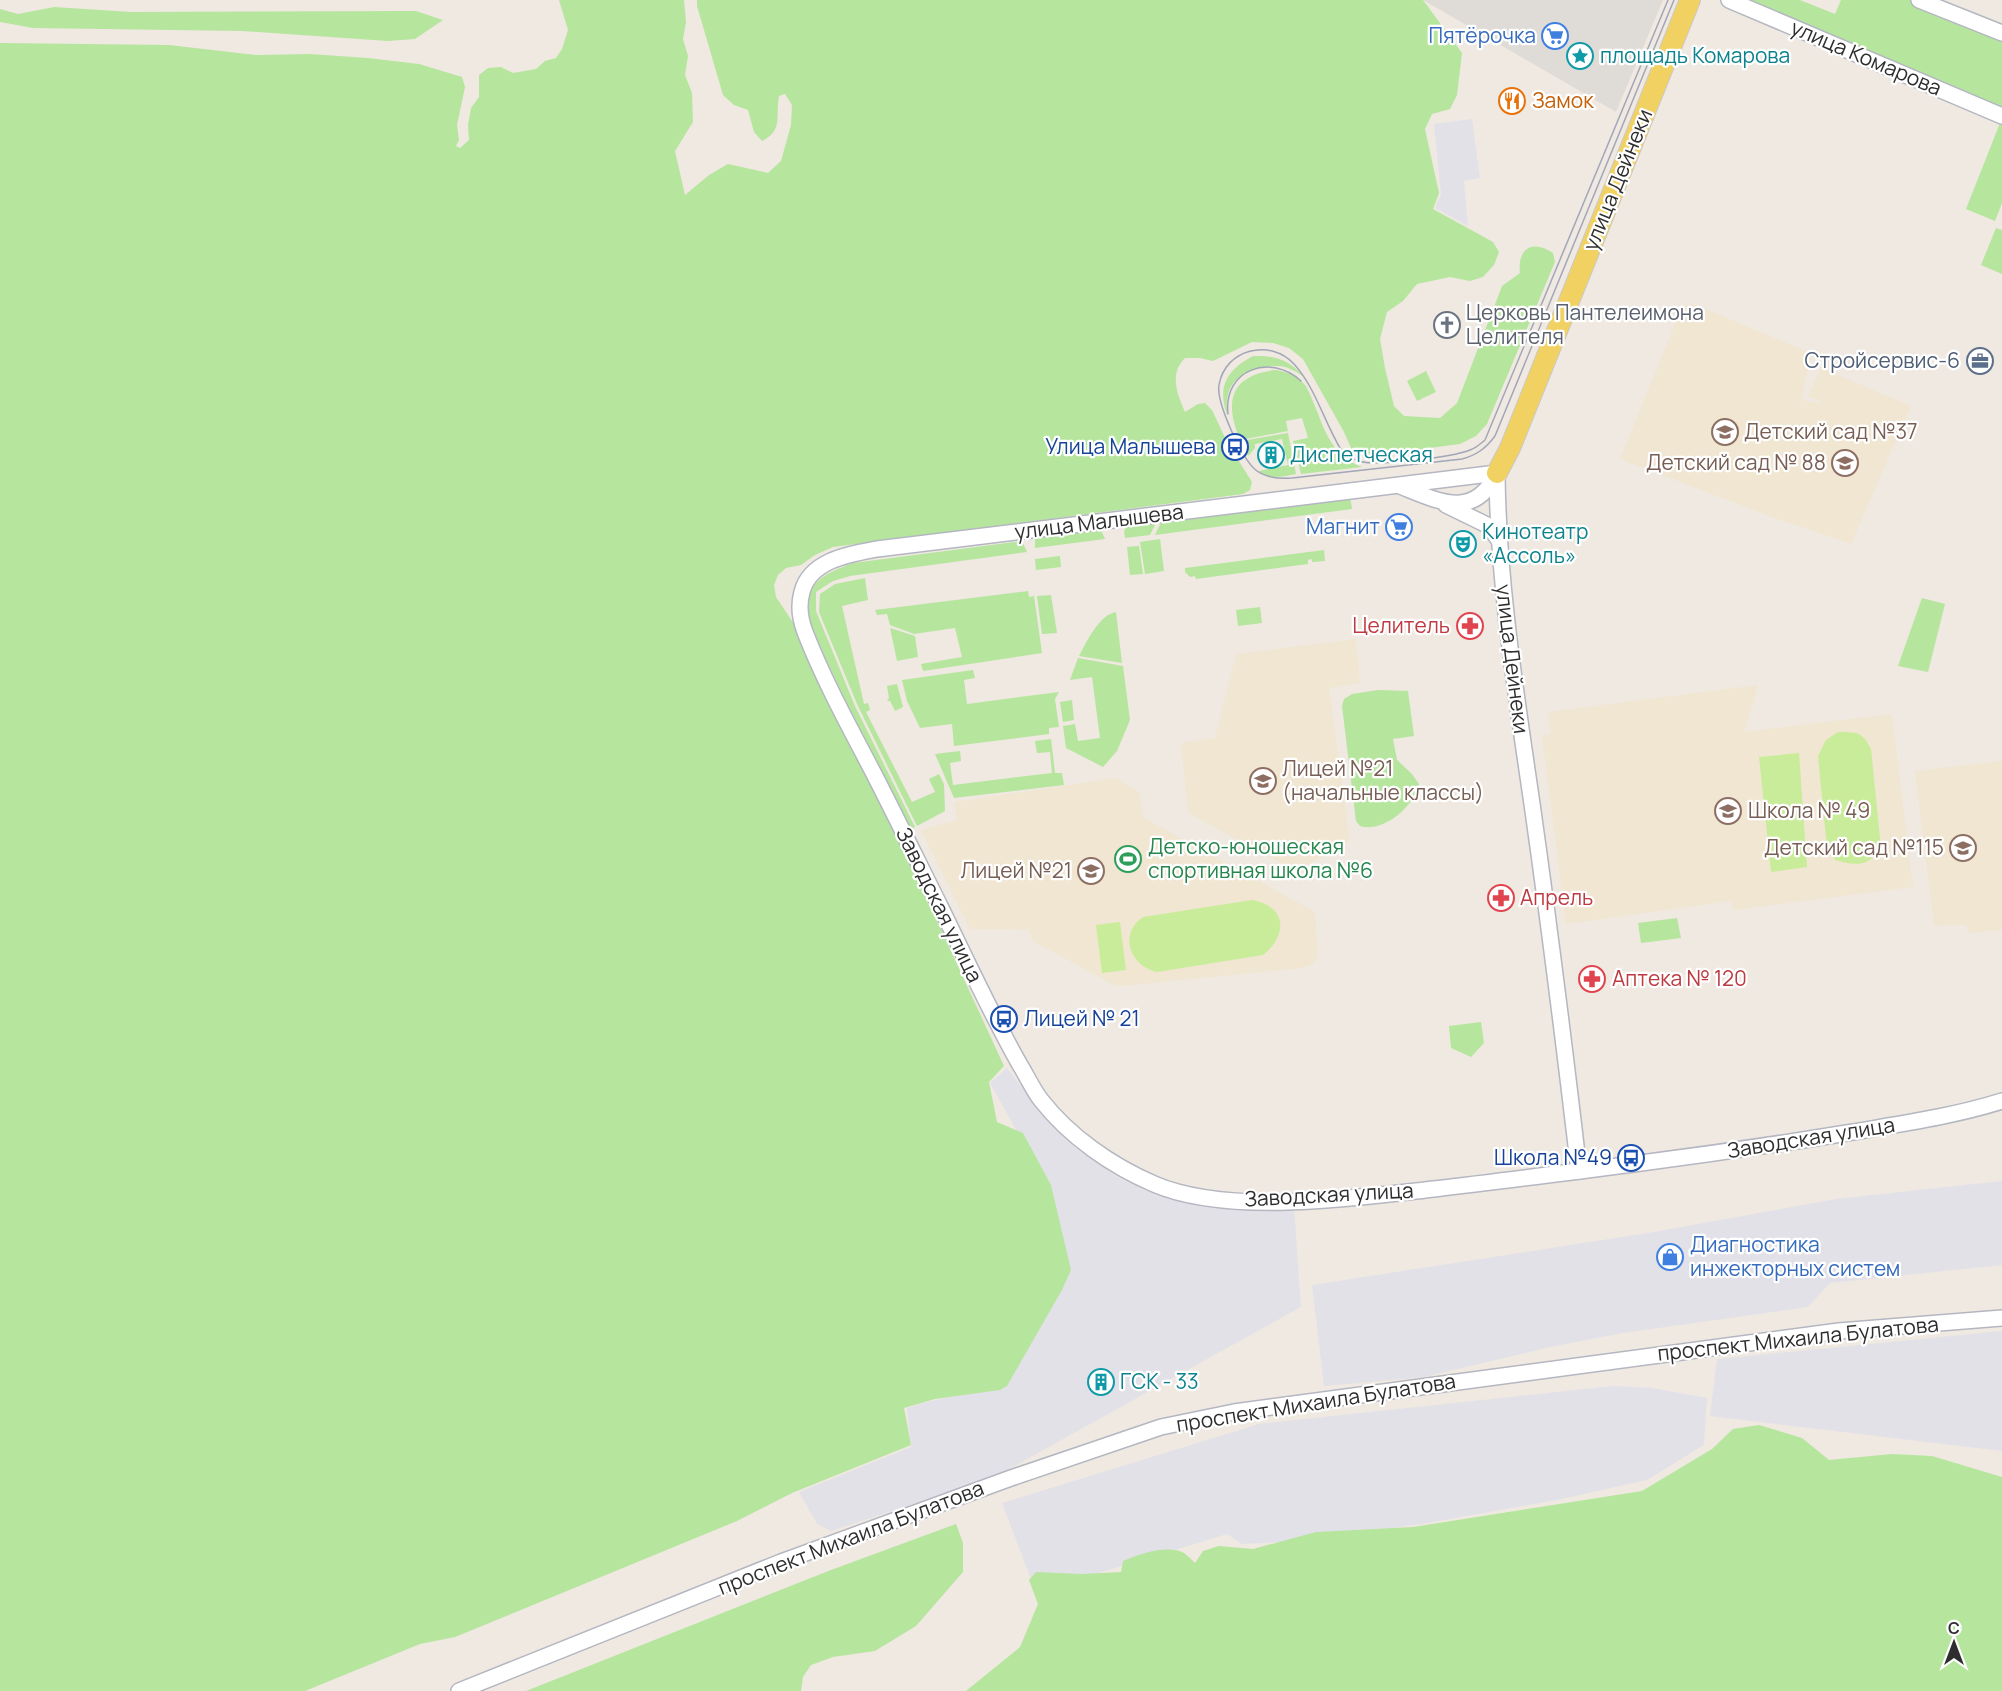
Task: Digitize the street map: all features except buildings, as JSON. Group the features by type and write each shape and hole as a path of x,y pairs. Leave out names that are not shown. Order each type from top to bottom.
{"main road":[{"name":"улица Дейнеки","path":"1497,473 1514,438 1690,0"}],"street":[{"name":"улица Комарова","path":"1729,0 2002,116"},
{"path":"1919,0 2002,33"},
{"name":"улица Малышева","path":"806,581 814,571 827,563 850,554 877,549 1497,473"},
{"name":"улица Малышева","path":"1400,486 1449,504 1465,503 1479,497 1490,487 1497,473"},
{"name":"улица Дейнеки","path":"1497,473 1498,535 1506,627 1550,930 1580,1172"},
{"path":"1435,500 1489,526 1498,535"},
{"name":"Заводская улица","path":"806,581 801,593 800,616 805,632 838,705 985,998 1040,1099 1061,1122 1093,1149 1123,1169 1165,1188 1197,1197 1233,1201 1351,1198 1580,1172 1699,1155 1905,1123 1975,1109 2002,1101"},
{"name":"проспект Михаила Булатова","path":"459,1691 781,1562 1011,1478 1161,1427 1234,1412 1827,1333 2002,1318"}],"shaded area":[{"name":"площадь Комарова","path":"1423,0 1663,0 1616,112"},
{"path":"1472,119 1480,178 1464,181 1468,226 1435,208 1441,195 1434,124"},
{"name":"Детский сад №37","path":"1693,304 1806,351 1811,357 1801,400 1825,404 1808,396 1821,368 1911,406 1851,544 1780,520 1620,459 1682,307"},
{"name":"Лицей №21 (начальные классы)","path":"1356,639 1360,683 1329,688 1350,840 1297,871 1188,813 1181,743 1215,738 1236,654"},
{"name":"Школа № 49","path":"1758,685 1744,732 1892,714 1913,887 1733,910 1731,901 1566,924 1542,736 1551,734 1548,712"},
{"name":"Детский сад №115","path":"2002,761 2002,930 1968,933 1966,925 1934,926 1915,771"},
{"name":"Лицей №21","path":"1116,778 1139,792 1144,818 1315,912 1318,955 1313,964 1302,968 1120,986 1114,985 1033,941 1029,930 970,929 921,830 957,820 955,802"},
{"path":"1007,1068 1047,1120 1077,1149 1114,1175 1144,1190 1167,1198 1225,1206 1294,1207 1301,1307 993,1478 831,1531 817,1524 799,1492 911,1447 907,1408 930,1401 1003,1387 1041,1175 990,1083"},
{"path":"2002,1181 2002,1265 1830,1283 1808,1307 1623,1333 1555,1346 1424,1377 1324,1386 1312,1285 1648,1233 1836,1199"},
{"path":"2002,1331 2002,1451 1710,1416 1717,1359"},
{"path":"1613,1386 1652,1388 1707,1398 1704,1445 1647,1480 1557,1500 1422,1524 1285,1542 1242,1544 1227,1534 1036,1592 1002,1503 1259,1424"}],"green space":[{"path":"559,0 684,0 686,22 683,39 688,56 685,75 692,93 693,122 675,151 685,195 709,175 728,164 768,173 781,161 791,125 792,105 785,94 779,96 776,127 769,137 762,141 754,132 748,110 734,105 723,95 697,0 1423,0 1462,53 1457,95 1450,109 1432,114 1425,129 1439,193 1433,209 1493,242 1499,252 1494,265 1483,277 1470,281 1450,277 1417,284 1403,301 1387,312 1380,339 1394,406 1404,416 1440,418 1457,403 1502,286 1520,273 1521,257 1524,252 1533,247 1546,249 1553,253 1555,262 1487,424 1476,436 1460,444 1368,456 1351,448 1303,359 1289,348 1273,343 1252,342 1213,361 1185,358 1180,364 1176,377 1177,391 1185,412 1198,404 1205,403 1212,410 1227,442 1252,482 1250,490 1243,494 833,547 815,555 801,565 786,568 778,575 774,585 776,597 796,627 1004,1066 989,1082 997,1122 1023,1133 1051,1185 1071,1270 1007,1386 1000,1390 935,1399 904,1408 911,1445 792,1493 737,1521 455,1637 420,1644 305,1691 0,1691 0,43 169,45 256,55 310,54 419,64 462,77 465,87 457,125 459,140 456,146 460,148 469,140 468,125 471,108 479,97 479,75 488,68 501,67 513,73 536,69 545,61 556,58 562,49 568,30"},
{"path":"1738,0 1800,0 1835,14 1841,0 1910,0 2002,37 2002,109"},
{"path":"54,7 131,12 416,11 443,20 415,39 388,41 242,31 33,28 0,22 0,9 18,14"},
{"path":"2000,123 2002,124 2002,203 1995,221 1966,209"},
{"path":"1996,228 2002,230 2002,274 1981,265"},
{"path":"1253,356 1268,356 1287,362 1303,376 1281,366 1263,367 1242,375 1229,391 1227,415 1223,396 1226,380 1237,367"},
{"path":"1275,370 1292,375 1306,386 1326,434 1340,453 1362,467 1301,474 1293,441 1308,438 1302,418 1286,421 1288,431 1240,440 1232,413 1235,393 1248,378"},
{"path":"1426,371 1436,392 1417,401 1407,381"},
{"path":"1288,433 1296,474 1277,477 1263,474 1259,471 1288,465 1282,439 1255,444 1255,448 1248,456 1241,441"},
{"path":"1350,496 1352,509 1155,535 1162,520"},
{"path":"1157,521 1150,535 1125,538 1124,531 1128,525"},
{"path":"1101,530 1105,539 1035,548 1035,538"},
{"path":"1160,539 1164,571 1145,574 1140,542"},
{"path":"1022,541 1027,552 850,576 833,581 816,592 816,611 855,706 915,827 911,830 860,733 813,631 809,617 810,594 820,579 853,563"},
{"path":"1139,546 1143,574 1130,575 1127,547"},
{"path":"1324,550 1325,561 1312,562 1312,559 1308,560 1308,564 1196,579 1195,576 1190,577 1185,572 1185,568"},
{"path":"1060,556 1061,567 1036,570 1035,559"},
{"path":"865,578 868,600 842,606 864,704 868,703 870,710 866,712 912,802 935,792 929,779 939,774 944,784 945,811 917,826 857,704 819,612 820,594 835,584"},
{"path":"1028,591 1029,597 1034,596 1042,653 923,671 921,664 962,657 955,628 914,634 890,625 887,614 877,615 875,610"},
{"path":"1051,595 1057,633 1042,634 1037,596"},
{"path":"1922,598 1945,604 1928,672 1898,666"},
{"path":"1260,607 1262,623 1238,626 1236,610"},
{"path":"1116,612 1122,663 1079,656 1099,623"},
{"path":"890,628 915,636 918,657 897,661"},
{"path":"1078,658 1123,666 1130,720 1117,751 1103,767 1066,748 1063,726 1075,724 1078,741 1100,738 1092,677 1070,680"},
{"path":"973,670 975,678 964,680 967,704 1059,692 1055,699 1059,727 1049,728 1049,734 954,746 952,724 920,728 907,701 902,680"},
{"path":"897,684 903,707 895,711 890,701 887,701 889,698 887,686"},
{"path":"1378,690 1408,691 1414,736 1393,739 1397,760 1419,784 1411,801 1396,816 1378,826 1369,827 1360,826 1356,821 1342,706 1344,699 1352,694"},
{"path":"1072,700 1074,720 1063,722 1060,702"},
{"path":"1838,732 1858,734 1865,739 1871,749 1881,848 1871,859 1855,864 1835,860 1827,848 1818,756 1826,740"},
{"path":"1051,739 1055,773 1062,773 1064,785 954,798 935,754 960,751 961,761 950,763 953,785 1052,773 1050,752 1037,753 1035,741"},
{"path":"1799,753 1807,867 1771,872 1759,757"},
{"path":"1252,900 1272,908 1280,922 1277,939 1263,955 1157,972 1140,963 1130,949 1131,932 1135,924 1143,917"},
{"path":"1677,918 1681,938 1641,943 1638,923"},
{"path":"1120,922 1126,970 1102,973 1096,925"},
{"path":"1481,1022 1484,1043 1471,1057 1451,1048 1449,1026"},
{"path":"1759,1425 1802,1438 1829,1460 1892,1454 1932,1456 2002,1477 2002,1691 966,1691 1020,1647 1038,1604 1029,1580 1036,1572 1081,1574 1121,1572 1123,1561 1145,1553 1170,1549 1184,1553 1195,1563 1203,1551 1219,1546 1253,1549 1316,1532 1413,1527 1642,1491 1712,1449 1733,1429"},
{"path":"956,1524 963,1543 963,1572 916,1626 875,1651 833,1657 811,1665 803,1677 801,1691 526,1691 831,1570"}],"tram line":[{"path":"1668,0 1485,440 1470,450 1431,458 1381,463 1356,460 1340,448 1308,383 1294,364 1273,351 1250,351 1230,363 1223,373 1219,393 1226,417 1238,443 1257,471 1269,477 1287,478 1462,459 1477,453 1492,440 1674,0"},
{"path":"1228,414 1228,399 1233,386 1241,376 1251,370 1263,367 1276,368 1301,381"}],"place":[{"name":"Пятёрочка","path":"1555,36"},
{"name":"площадь Комарова","path":"1580,56"},
{"name":"Замок","path":"1512,101"},
{"name":"Церковь Пантелеимона Целителя","path":"1447,325"},
{"name":"Стройсервис-6","path":"1980,361"},
{"name":"Детский сад №37","path":"1725,432"},
{"name":"Улица Малышева","path":"1235,447"},
{"name":"Диспетческая","path":"1271,455"},
{"name":"Детский сад № 88","path":"1845,463"},
{"name":"Магнит","path":"1399,527"},
{"name":"Кинотеатр «Ассоль»","path":"1463,544"},
{"name":"Целитель","path":"1470,626"},
{"name":"Лицей №21 (начальные классы)","path":"1263,781"},
{"name":"Школа № 49","path":"1728,811"},
{"name":"Детский сад №115","path":"1963,848"},
{"name":"Детско-юношеская спортивная школа №6","path":"1128,859"},
{"name":"Лицей №21","path":"1091,871"},
{"name":"Апрель","path":"1501,898"},
{"name":"Аптека № 120","path":"1592,979"},
{"name":"Лицей № 21","path":"1004,1019"},
{"name":"Школа №49","path":"1631,1158"},
{"name":"Диагностика инжекторных систем","path":"1670,1257"},
{"name":"ГСК - 33","path":"1101,1382"}]}
